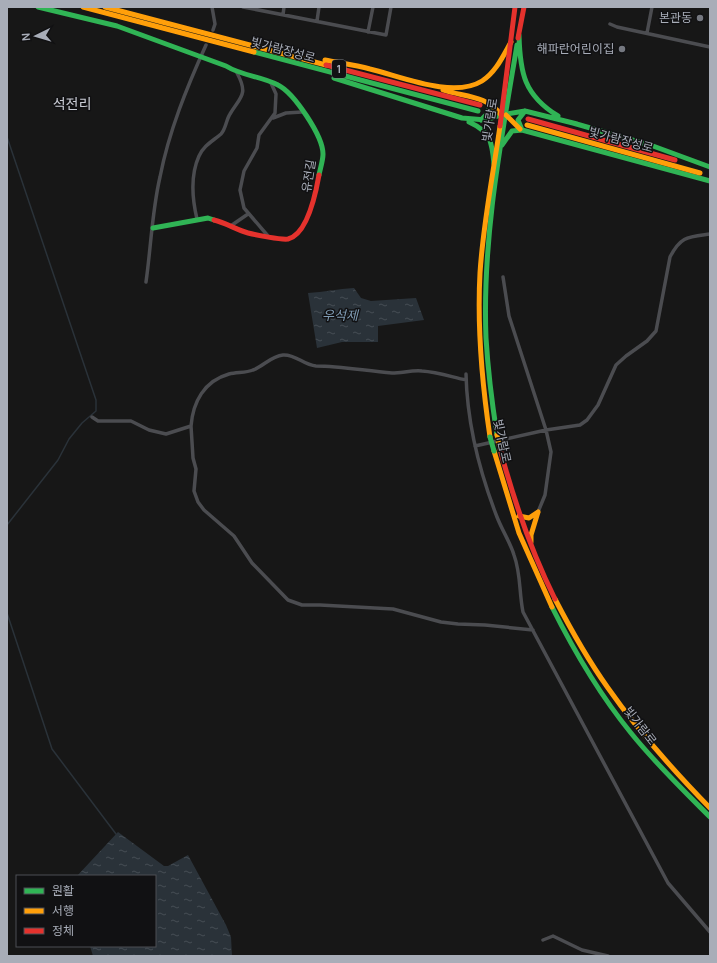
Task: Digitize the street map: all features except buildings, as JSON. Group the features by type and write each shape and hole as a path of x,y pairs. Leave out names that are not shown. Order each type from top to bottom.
{"main road":[{"name":"유전길","path":"38,7 117,26 201,56 226,66 237,73 271,82 286,90 313,124 323,153 316,198 309,216 294,236 287,239 248,233 232,225 213,219 197,219 153,228"},
{"name":"빛가람장성로","path":"83,7 478,111"},
{"name":"빛가람장성로","path":"105,7 480,105"},
{"name":"빛가람로","path":"515,7 502,145 489,231 485,315 488,372 500,449 518,516 552,597 608,690 660,757 710,808"},
{"name":"빛가람로","path":"524,7 494,164 482,241 479,308 483,392 490,437 509,511 524,550 549,604 566,634 630,732 658,764 710,817"},
{"path":"154,20 172,21 292,53 366,68 423,83 447,92 480,99 489,102 522,130"},
{"path":"519,35 519,62 524,79 532,96 542,108 576,124"},
{"path":"423,83 457,88 476,84 492,72 511,42"},
{"path":"244,50 256,56 314,72 462,118 481,120 492,119 524,111 653,146 710,167"},
{"path":"481,120 490,112 489,102"},
{"path":"522,130 519,127 518,120 524,111"},
{"path":"462,118 479,126 492,140 494,164"},
{"name":"빛가람장성로","path":"528,119 710,170"},
{"name":"빛가람장성로","path":"527,125 710,176"},
{"path":"502,145 512,131 522,130 710,181"},
{"path":"518,516 528,518 535,516 538,512"},
{"path":"531,546 530,535 538,512"}],"street":[{"path":"212,7 215,24 213,30"},
{"path":"243,7 386,35 391,7"},
{"path":"283,15 284,7"},
{"path":"317,21 319,7"},
{"path":"368,32 373,7"},
{"path":"647,33 652,7"},
{"path":"610,24 617,28 710,47"},
{"path":"146,282 158,184 166,150 206,45"},
{"path":"197,219 193,185 197,161 203,150 223,131 230,114 239,103 242,86 237,73"},
{"path":"268,237 248,214 244,208 240,196 242,178 247,163 257,148 262,129 272,118 276,108 277,99 271,82"},
{"path":"272,118 286,113 302,112"},
{"path":"232,225 248,214"},
{"path":"475,446 546,430 580,425 592,414 616,365 647,341 656,330 670,257 675,248 688,237 710,234"},
{"path":"503,277 509,316 546,430 551,452 550,470 545,495 538,512"},
{"path":"466,380 422,371 392,373 355,370 327,365 316,366 303,363 298,358 282,355 252,371 229,374 213,383 194,404 191,426 193,458 196,469 194,491 198,502 204,510 237,540 252,563 288,600 302,605 392,609 452,624 485,624 533,630"},
{"path":"466,374 475,446 484,481 497,518 514,556 520,579 519,591 523,612 668,883 710,932"},
{"path":"92,417 98,420 131,421 149,430 166,434 191,426"},
{"path":"543,940 553,936 582,950 608,956"}],"water":[{"name":"우석제","path":"354,288 361,298 371,301 416,298 424,320 378,326 378,342 342,342 317,348 308,293"},
{"path":"118,832 164,866 168,866 188,855 226,925 231,937 232,956 93,956 90,947 156,947 156,875 78,875"}],"waterway":[{"path":"7,137 96,400 96,411 82,423 69,439 58,460 7,525"},
{"path":"7,613 52,749 116,834"}],"traffic: fast":[{"path":"38,7 117,26 226,66 238,72 278,85 292,97 313,126 322,146 323,154 319,175"},
{"path":"519,35 521,61 526,82 538,100 558,116"},
{"path":"497,435 490,387 486,338 487,264 499,154 517,45"},
{"path":"254,52 478,111"},
{"path":"334,78 462,118 486,120 501,115 525,111 577,124"},
{"path":"481,120 489,112 489,103"},
{"path":"522,130 518,120 525,111"},
{"path":"469,122 482,130 489,138 494,164"},
{"path":"573,123 653,146 710,167"},
{"path":"502,145 512,131 522,130 710,181"},
{"path":"153,228 208,218 214,220"},
{"path":"490,437 494,451"},
{"path":"552,607 588,672 620,718 659,766 710,817"}],"traffic: slow":[{"path":"83,7 254,52"},
{"path":"105,7 326,65"},
{"path":"325,60 382,72 411,81 456,88 470,86 487,77 499,63 511,42"},
{"path":"443,90 482,100 495,108 501,115"},
{"path":"506,115 520,129"},
{"path":"527,125 700,173"},
{"path":"490,437 481,355 479,294 483,236 500,126"},
{"path":"497,435 500,449"},
{"path":"494,451 519,533 552,607"},
{"path":"519,516 529,518 538,512"},
{"path":"531,542 531,535 538,512"},
{"path":"555,599 587,656 619,704 656,750 710,808"}],"traffic: jam":[{"path":"500,126 515,7"},
{"path":"518,38 524,7"},
{"path":"326,65 480,105"},
{"path":"528,119 675,160"},
{"path":"214,220 248,233 288,239 295,236 306,221 316,191 319,175"},
{"path":"500,449 524,526 538,563 555,599"}],"place":[{"name":"본관동","path":"700,18"},
{"name":"해파란어린이집","path":"622,49"}],"district":[{"name":"석전리","path":"72,104"}]}
